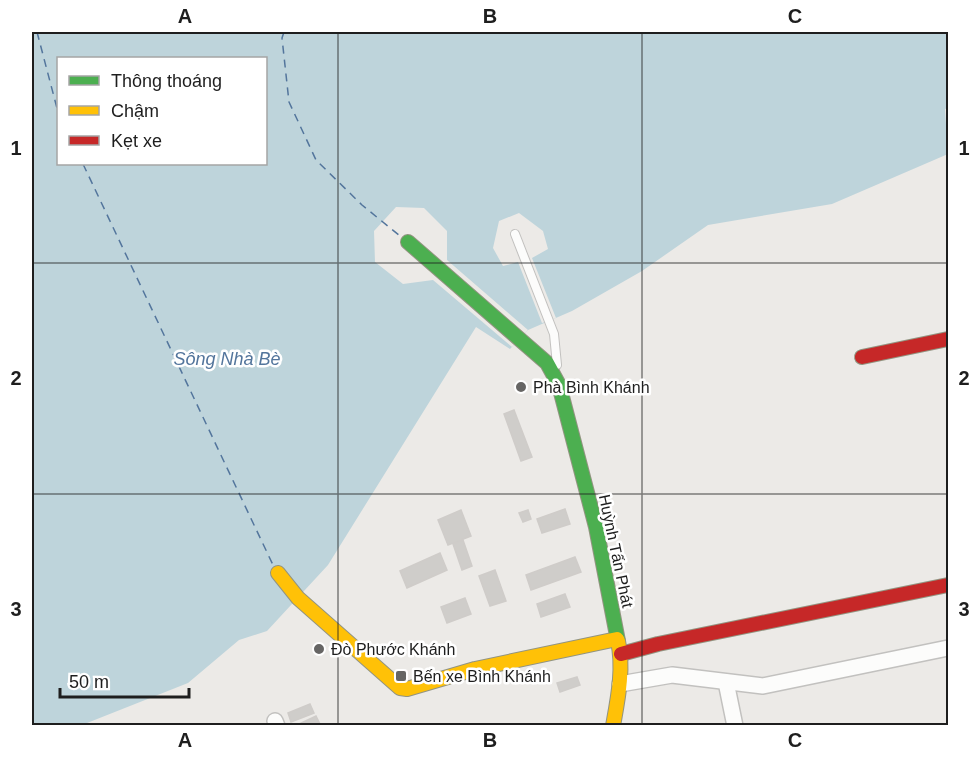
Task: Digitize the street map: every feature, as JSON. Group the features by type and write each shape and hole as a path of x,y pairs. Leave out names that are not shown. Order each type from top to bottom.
{"street":[{"name":"Huỳnh Tấn Phát","path":"408,242 547,363 559,385 596,527 621,654 620,684 614,726"},
{"path":"862,357 948,339"},
{"path":"278,573 302,603 400,688 407,689 475,669 617,639"},
{"path":"621,654 658,644 947,584"},
{"path":"620,684 672,675 748,686 772,685 948,648"},
{"path":"726,682 735,726"}],"lane":[{"path":"515,234 554,334 559,385"}],"water":[{"name":"Sông Nhà Bè","path":"32,32 948,32 948,108 945,109 948,154 832,204 708,225 642,271 572,311 528,330 510,349 476,327 328,565 267,631 239,640 188,683 82,725 32,725"}],"pier":[{"path":"396,207 424,208 447,231 447,260 528,330 512,347 433,280 403,284 375,262 374,231"},
{"path":"519,213 543,231 548,249 532,258 556,318 542,323 518,262 503,266 493,248 499,221"}],"building":[{"path":"514,410 532,457 521,461 504,414"},
{"path":"565,509 570,524 542,533 537,519"},
{"path":"461,510 471,536 448,545 438,520"},
{"path":"528,510 531,519 523,522 519,513"},
{"path":"463,540 472,566 462,570 453,544"},
{"path":"440,553 447,570 407,588 400,571"},
{"path":"575,557 581,572 531,590 526,575"},
{"path":"495,570 506,601 490,606 479,576"},
{"path":"565,594 570,607 541,617 537,604"},
{"path":"465,598 471,614 447,623 441,607"},
{"path":"577,677 580,685 560,692 557,683"},
{"path":"310,704 314,713 291,722 288,713"},
{"path":"316,716 320,724 317,726 295,726"}],"ferry route":[{"path":"37,32 57,108"},
{"path":"284,32 282,38 289,102 316,160 362,205 400,236"},
{"path":"83,165 273,565"}],"traffic: fast":[{"path":"408,242 547,363 559,385 596,527 618,641"}],"traffic: slow":[{"path":"278,573 298,598 400,688 407,689 475,669 617,639"},
{"path":"613,726 620,673 618,641"}],"traffic: jam":[{"path":"862,357 948,339"},
{"path":"621,654 658,644 948,585"}],"place":[{"name":"Phà Bình Khánh","path":"521,387"},
{"name":"Đò Phước Khánh","path":"319,649"},
{"name":"Bến xe Bình Khánh","path":"401,676"}]}
